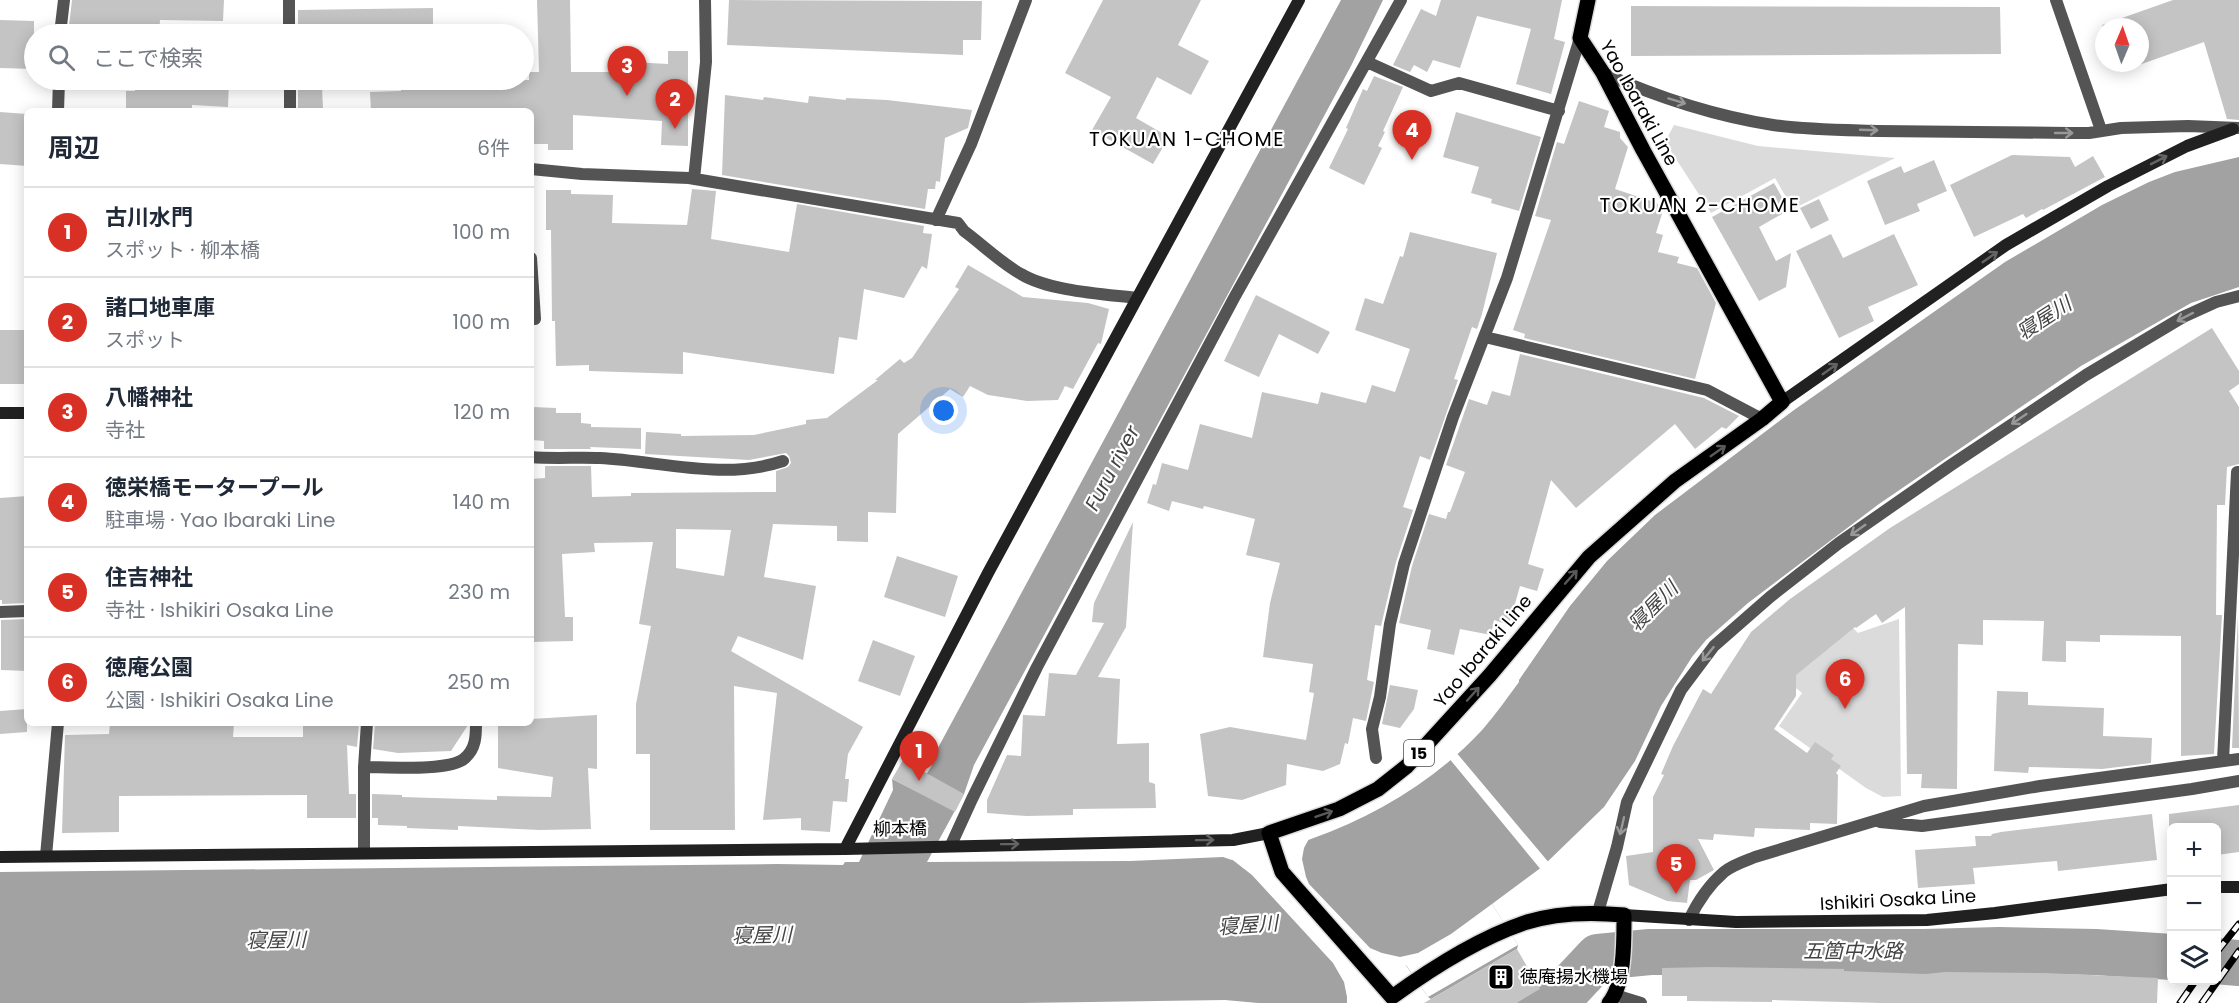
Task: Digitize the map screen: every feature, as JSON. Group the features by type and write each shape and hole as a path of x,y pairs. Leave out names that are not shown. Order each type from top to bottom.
{"main road":[{"name":"Yao Ibaraki Line","path":"1270,837 1340,809 1378,789 1407,766 1490,675 1589,557 1675,481 1782,402 1603,73 1580,38 1588,0"},
{"path":"1270,837 1282,872 1378,980 1389,1000 1461,952 1508,929 1526,922 1562,915 1598,912 1624,915 1620,975 1612,999"}],"street":[{"path":"61,24 64,0"},
{"path":"289,0 289,24"},
{"path":"694,179 706,62 705,0"},
{"path":"936,220 971,144 1026,0"},
{"path":"844,849 988,573 1299,0"},
{"path":"945,846 972,798 1042,656 1234,298 1401,0"},
{"path":"2056,0 2101,130"},
{"path":"1376,758 1372,729 1380,697 1390,624 1404,564 1453,417 1507,278 1580,38"},
{"path":"1367,62 1431,91 1459,83 1559,111"},
{"path":"1603,73 1646,91 1702,109 1790,127 2070,133 2121,128 2188,126 2236,129"},
{"path":"58,108 59,90"},
{"path":"290,90 290,108"},
{"path":"1782,402 2006,245 2118,180 2187,146 2236,129"},
{"path":"534,169 694,179 958,223 964,231 1020,274 1038,282 1136,298"},
{"path":"1598,912 1617,847 1627,802 1681,690 1714,646 1770,597 1839,543 2086,375 2183,317 2216,302 2239,296"},
{"path":"534,304 535,320"},
{"path":"1485,337 1707,390 1762,419"},
{"path":"0,413 24,413"},
{"path":"534,457 600,458 672,467 721,470 770,465 783,461"},
{"path":"2223,760 2237,472 2239,472"},
{"path":"0,612 24,611"},
{"path":"46,856 58,726"},
{"path":"364,853 364,767 367,726"},
{"path":"364,767 456,765 474,746 476,726"},
{"path":"1689,920 1695,907 1719,877 1730,868 1755,857 1924,806 2040,786 2239,759"},
{"path":"1873,821 1922,826 2239,781"},
{"name":"柳本橋","path":"0,857 844,849 1233,840 1270,837"},
{"path":"2221,887 2239,887"},
{"name":"Ishikiri Osaka Line","path":"1624,915 1689,920 1808,922 1928,920 2167,891"},
{"path":"1612,999 1641,1003"}],"shaded area":[{"path":"1674,125 1758,146 1895,158 1793,209 1775,178 1711,213 1665,142"},
{"path":"1842,617 1858,633 1899,619 1901,796 1883,797 1866,788 1779,726 1802,693 1775,671"}],"water":[{"path":"1341,0 1383,0 1351,66 974,765 964,794 927,862 1130,861 1223,857 1232,860 1292,845 1335,830 1404,795 1465,747 1483,729 1519,682 1570,606 1607,561 1655,515 1794,410 2005,262 2102,205 2149,182 2175,172 2239,157 2239,287 2191,303 2081,366 1879,504 1748,603 1706,640 1692,657 1661,706 1635,761 1604,807 1542,867 1492,904 1518,945 1517,949 1431,999 1400,957 1347,992 1347,1003 1258,1003 1225,1000 1023,1003 0,1003 0,872 843,865 845,862 859,862 893,790 892,779 916,791 934,762 932,759"},
{"path":"1606,944 1602,976 1584,1003 1516,1003 1556,978 1586,952"}],"pier":[{"path":"1455,751 1550,864 1542,871 1448,757"},
{"path":"1311,835 1304,848 1302,859 1309,884 1370,948 1400,957 1418,953 1451,934 1492,904 1518,945 1428,997 1406,965 1403,966 1400,961 1347,997 1344,982 1333,963 1252,875 1225,854 1232,857"}],"building":[{"path":"72,0 224,0 223,21 160,20 160,24 69,24"},
{"path":"537,0 570,0 571,72 613,72 613,61 668,64 668,51 688,51 688,146 661,145 662,121 573,115 573,150 548,150 548,144 534,144 534,108 371,108 370,92 534,90 534,72 539,72"},
{"path":"729,0 982,1 981,40 963,40 963,55 727,45"},
{"path":"1103,0 1201,0 1178,45 1209,61 1191,95 1157,77 1136,118 1169,137 1153,164 1092,130 1111,97 1065,73"},
{"path":"1441,0 1562,0 1554,39 1565,42 1551,94 1516,84 1531,29 1477,16 1460,68 1433,60 1427,72 1414,65 1410,72 1393,65 1421,9 1436,16"},
{"path":"2173,0 2239,0 2239,120 2227,119 2204,42 2149,61 2149,18 2122,18"},
{"path":"1631,6 2000,7 2001,54 1631,56"},
{"path":"433,8 433,24 298,24 298,10"},
{"path":"0,20 34,21 34,24 24,24 24,69 0,68"},
{"path":"1374,76 1403,87 1383,131 1385,132 1378,146 1382,148 1364,185 1329,168 1348,129 1346,128 1363,89 1367,91"},
{"path":"229,90 228,107 192,105 192,108 126,108 126,91"},
{"path":"298,90 322,90 323,108 298,108"},
{"path":"725,95 808,103 809,96 846,100 846,98 887,100 972,110 968,128 945,138 940,182 936,181 935,189 928,189 925,209 722,175"},
{"path":"1579,101 1609,111 1604,127 1620,132 1620,138 1628,147 1615,189 1657,203 1662,214 1656,233 1663,235 1658,252 1679,257 1677,263 1697,268 1716,303 1695,379 1524,338 1525,334 1513,330 1551,220 1535,216 1557,142 1564,144"},
{"path":"0,112 24,114 24,166 0,164"},
{"path":"1456,112 1541,137 1519,211 1491,203 1492,199 1471,193 1479,167 1443,157"},
{"path":"2012,155 2070,157 2075,167 2093,156 2105,177 2026,218 2023,214 1974,237 1950,185"},
{"path":"1934,160 1947,191 1917,204 1920,211 1885,225 1867,181 1901,166 1904,173"},
{"path":"1774,183 1789,210 1759,227 1776,261 1791,253 1786,287 1759,301 1712,217"},
{"path":"692,189 716,191 711,239 789,252 797,204 924,226 923,233 932,234 927,269 922,266 904,298 864,289 857,340 839,337 834,374 683,352 683,374 589,371 589,365 556,366 555,321 552,321 551,230 546,230 546,190 571,190 571,194 613,195 612,223 687,225"},
{"path":"1819,199 1829,220 1811,229 1800,208"},
{"path":"1410,232 1497,253 1482,314 1477,329 1472,327 1454,379 1458,380 1430,460 1420,456 1403,507 1413,510 1396,562 1381,626 1375,625 1367,680 1374,682 1366,721 1353,718 1348,744 1345,743 1340,764 1323,771 1287,764 1286,785 1242,800 1208,796 1200,734 1230,727 1306,740 1314,693 1309,692 1313,664 1263,657 1270,603 1280,563 1246,555 1255,519 1204,506 1203,509 1172,501 1169,511 1147,503 1153,484 1156,485 1162,463 1188,470 1200,424 1252,438 1262,392 1318,404 1321,392 1366,403 1372,385 1395,392 1410,349 1355,330 1365,298 1383,304 1400,256 1403,257"},
{"path":"1831,234 1843,258 1894,234 1918,285 1868,307 1874,321 1839,338 1796,251"},
{"path":"968,265 1023,297 1088,303 1109,309 1101,344 1098,343 1073,389 1065,386 1058,400 1027,401 988,395 970,386 963,397 950,389 898,434 896,513 868,512 868,542 837,541 837,526 773,524 764,577 816,586 803,660 738,636 731,651 863,727 848,754 845,779 849,779 847,802 833,801 830,832 801,830 801,818 763,820 777,693 734,686 735,830 650,830 650,754 636,754 636,704 651,626 639,624 653,542 594,543 595,552 562,554 565,617 573,617 573,641 534,642 534,479 545,478 545,466 591,466 592,497 631,496 631,493 776,492 776,471 788,467 791,463 786,453 749,460 645,454 646,432 681,434 681,436 754,435 806,424 806,420 827,418 878,380 875,380 900,359 904,363 912,358 959,289 955,287","holes":["676,529 731,530 724,576 676,568"]},
{"path":"1256,295 1330,332 1318,354 1279,334 1259,377 1224,361"},
{"path":"2212,328 2239,371 2239,384 2229,391 2239,407 2239,464 2227,467 2225,505 2217,505 2216,615 2222,615 2214,754 2181,756 2181,636 2100,635 2100,642 2066,641 2066,662 2042,661 2044,621 1983,620 1983,645 1958,644 1957,789 1921,788 1922,774 1907,774 1905,607 1882,623 1876,614 1855,627 1796,675 1796,696 1774,729 1807,753 1815,742 1834,755 1831,759 1841,766 1836,773 1838,775 1837,824 1810,823 1810,830 1755,828 1754,837 1714,834 1713,840 1698,839 1714,870 1696,880 1690,880 1687,903 1667,901 1629,885 1626,856 1653,852 1653,797 1664,775 1661,774 1673,746 1703,689 1711,694 1751,632 1790,599 1890,528"},
{"path":"0,330 24,330 24,384 0,384"},
{"path":"1520,354 1704,398 1739,416 1726,429 1722,427 1695,449 1675,424 1576,508 1551,480 1528,564 1544,569 1537,591 1520,586 1509,625 1494,620 1491,635 1460,629 1454,655 1427,649 1431,630 1399,623 1412,566 1429,514 1446,519 1465,472 1446,465 1469,399 1487,405 1492,391 1510,396"},
{"path":"534,407 556,408 556,413 581,413 581,423 591,424 591,427 641,428 641,449 590,447 591,449 544,449 544,441 534,440"},
{"path":"24,496 24,603 2,604 0,600 0,498"},
{"path":"1133,522 1126,627 1098,677 1120,679 1117,744 1149,743 1149,782 1155,784 1156,808 1073,809 1073,815 1026,816 987,813 987,800 1007,755 1021,756 1023,715 1045,716 1049,673 1076,675 1104,623 1092,622 1094,603"},
{"path":"897,556 958,576 945,617 884,597"},
{"path":"2238,615 2239,748 2232,748"},
{"path":"24,619 24,671 1,670 1,620"},
{"path":"873,640 915,656 900,696 858,681"},
{"path":"1390,685 1418,690 1414,709 1400,728 1382,724"},
{"path":"1997,691 2028,692 2028,705 2104,708 2103,736 2152,738 2151,763 2102,769 2029,767 2028,773 1994,771"},
{"path":"24,709 24,726 27,726 27,732 0,734 0,711"},
{"path":"597,715 597,769 588,768 591,829 540,830 458,826 458,830 407,828 407,826 378,825 378,818 372,818 372,794 497,800 497,796 551,797 553,777 498,768 498,726 534,726 534,719"},
{"path":"110,726 234,726 233,737 303,737 303,726 359,726 357,747 347,745 349,794 356,794 356,818 307,818 307,795 119,796 119,832 62,833 65,735 109,734"},
{"path":"375,726 467,726 451,751 398,753 373,749"},
{"path":"903,760 964,794 955,812 892,779"},
{"path":"2239,805 2239,852 2221,854 2221,823 2169,823 2169,814"},
{"path":"2152,814 2157,860 2058,871 2057,861 1973,868 1975,884 1918,888 1915,850 1976,846 1975,836 1991,836 2001,832"},
{"name":"徳庵揚水機場","path":"1517,949 1540,989 1516,1003 1424,1003"},
{"path":"1662,968 1844,969 1844,971 1926,974 1945,972 2044,973 2158,978 2157,1003 1687,1001 1687,996 1662,996"}],"waterway":[{"name":"五箇中水路","path":"1555,1003 1598,957 1650,952 1999,950 2095,952 2167,957"},
{"name":"五箇中水路","path":"2221,961 2239,963"}],"railway":[{"path":"2221,947 2239,924"},
{"path":"2202,1003 2239,951"},
{"path":"2180,1003 2193,985"}],"place":[{"name":"八幡神社","path":"627,96"},
{"name":"諸口地車庫","path":"675,129"},
{"name":"徳栄橋モータープール","path":"1412,160"},
{"name":"徳庵公園","path":"1845,709"},
{"name":"古川水門","path":"919,781"},
{"name":"住吉神社","path":"1676,894"},
{"name":"徳庵揚水機場","path":"1501,977"}],"district":[{"name":"TOKUAN 1-CHOME","path":"1187,139"},
{"name":"TOKUAN 2-CHOME","path":"1700,205"}],"water label":[{"name":"寝屋川","path":"2044,318"},
{"name":"Furu river","path":"1112,468"},
{"name":"寝屋川","path":"1653,606"},
{"name":"寝屋川","path":"1248,925"},
{"name":"寝屋川","path":"762,935"},
{"name":"寝屋川","path":"276,940"}]}
